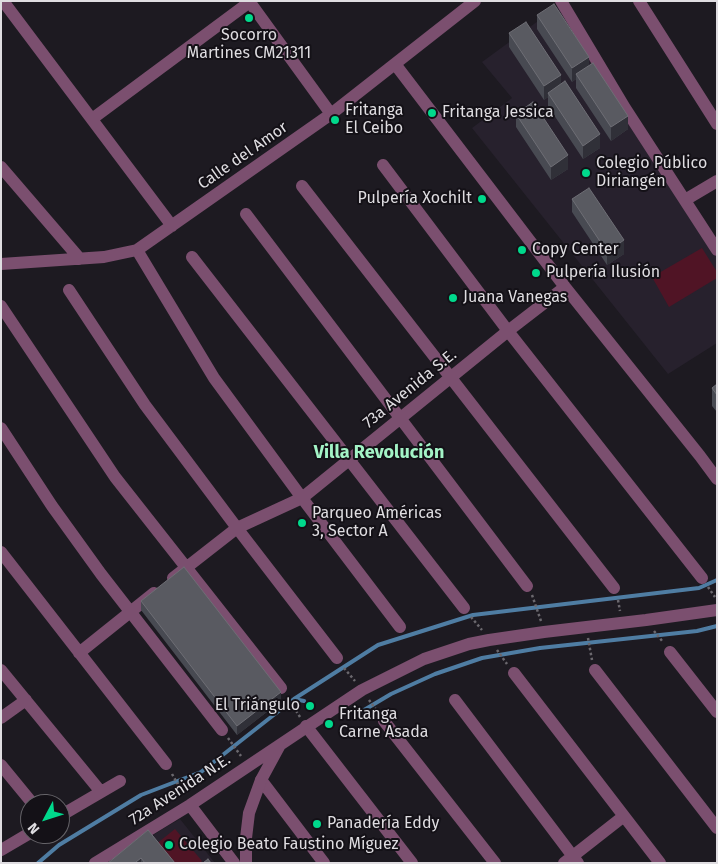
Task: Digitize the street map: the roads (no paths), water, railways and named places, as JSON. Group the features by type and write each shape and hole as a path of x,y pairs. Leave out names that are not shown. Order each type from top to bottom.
{"street":[{"path":"3,1 172,226"},
{"name":"Calle del Amor","path":"1,264 104,257 138,250 330,114 475,1"},
{"path":"562,1 625,108 717,250"},
{"path":"639,1 717,124"},
{"path":"92,119 250,2 330,114"},
{"path":"395,64 565,287 717,479"},
{"path":"383,165 508,331 703,580"},
{"path":"1,167 80,259"},
{"path":"684,200 717,181"},
{"path":"302,186 616,591"},
{"path":"246,214 530,592"},
{"path":"138,250 214,378 400,627"},
{"path":"192,257 467,611"},
{"name":"73a Avenida S.E.","path":"79,653 237,528 302,498 565,287"},
{"path":"68,290 145,405 340,663"},
{"path":"1,306 115,477 284,693"},
{"path":"1,428 52,506 130,612 225,734"},
{"path":"1,552 169,769"},
{"name":"72a Avenida N.E.","path":"95,863 187,800 281,743 304,722 424,659 469,644 544,632 646,620 716,604"},
{"path":"666,647 717,712"},
{"path":"511,669 660,863"},
{"path":"1,670 101,792"},
{"path":"594,670 717,828"},
{"path":"1,718 26,700"},
{"path":"455,700 572,860 624,816"},
{"path":"381,716 495,863"},
{"path":"304,722 412,863"},
{"path":"246,863 249,813 261,780 281,743"},
{"path":"1,765 25,794"},
{"path":"261,780 324,863"},
{"path":"70,810 120,781"},
{"path":"187,800 234,863"},
{"path":"1,850 20,839"}],"waterway":[{"path":"38,863 59,845 141,795 201,772 294,699 378,645 473,615 699,588 717,580"},
{"path":"359,713 391,694 435,674 482,658 540,648 697,631 717,626"},
{"path":"294,699 304,701"}],"place":[{"name":"Socorro Martines CM21311","path":"249,18"},
{"name":"Fritanga Jessica","path":"432,113"},
{"name":"Fritanga El Ceibo","path":"335,120"},
{"name":"Colegio Público Diriangén","path":"586,173"},
{"name":"Pulpería Xochilt","path":"482,199"},
{"name":"Copy Center","path":"522,250"},
{"name":"Pulpería Ilusión","path":"536,273"},
{"name":"Juana Vanegas","path":"453,298"},
{"name":"Parqueo Américas 3, Sector A","path":"302,523"},
{"name":"El Triángulo","path":"310,706"},
{"name":"Fritanga Carne Asada","path":"329,724"},
{"name":"Panadería Eddy","path":"317,824"},
{"name":"Colegio Beato Faustino Míguez","path":"169,845"}],"district":[{"name":"Villa Revolución","path":"379,453"}]}
